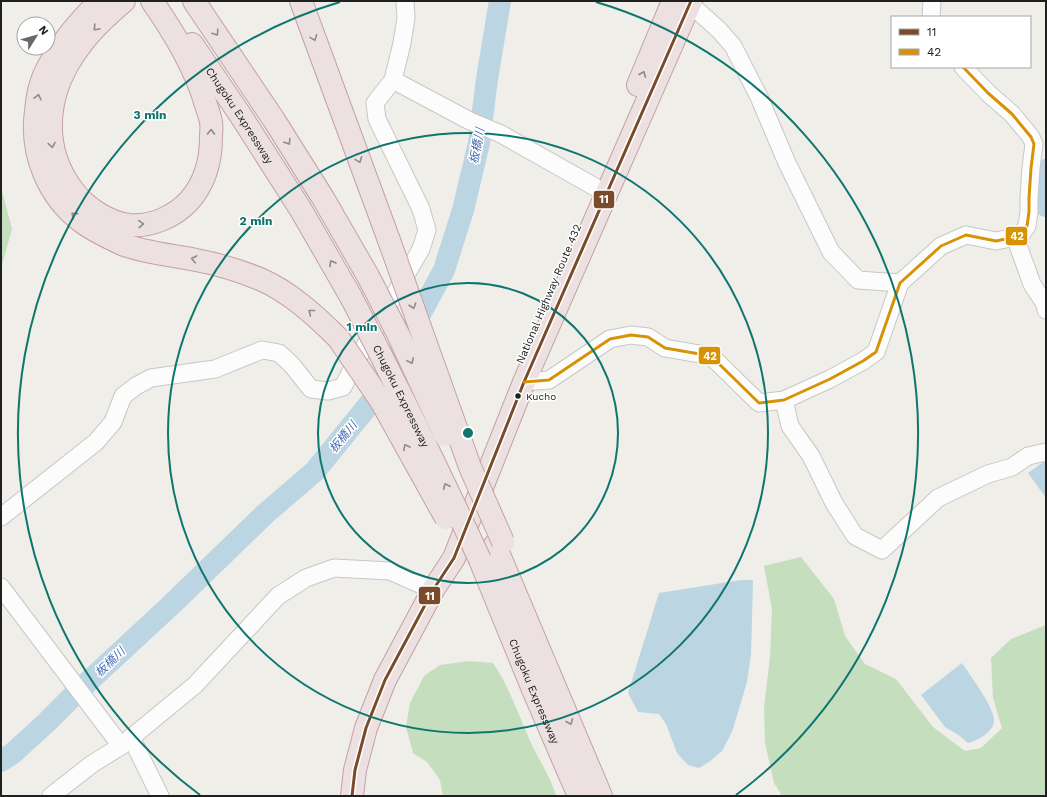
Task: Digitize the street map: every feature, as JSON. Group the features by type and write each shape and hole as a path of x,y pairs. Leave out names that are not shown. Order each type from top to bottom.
{"highway":[{"path":"100,1 86,15 56,53 44,74 38,98 34,122 36,146 41,169 53,191 65,207 82,222 101,234 124,244 218,265 262,280 294,299 316,316 339,339 381,401 476,563"},
{"path":"124,1 97,26 80,46 67,65 58,84 50,122 51,142 56,160 65,179 76,195 93,210 110,220 129,225 147,224 166,219 182,208 198,191 208,169 211,123 192,67 175,37 159,3"},
{"name":"Chugoku Expressway","path":"194,1 274,120 323,198 368,276 398,334 499,543 555,686 601,796"},
{"path":"301,1 499,543"},
{"name":"National Highway Route 432","path":"433,590 448,546 515,372 595,187 685,2"},
{"name":"National Highway Route 432","path":"352,796 356,763 366,728 382,687 433,590 454,558 524,382 685,2"},
{"name":"Chugoku Expressway","path":"159,3 242,116 301,210 351,297 443,480 476,563 534,692 578,796"}],"street":[{"path":"1,517 96,442 113,422 123,396 136,386 151,378 215,369 262,350 279,353 292,364 311,389 328,391 343,386 421,249 427,230 421,209 377,119 375,103 393,80 402,44 406,18 405,1"},
{"path":"931,16 932,1"},
{"path":"685,2 720,30 733,46 759,97 787,162 831,252 858,280 900,284"},
{"path":"524,382 549,380 610,339 631,335 648,337 665,348 711,356 759,403 784,400 830,379 876,352 900,284 941,246 966,235 996,241 1015,237 1025,230 1029,221 1030,168 1034,144 1031,137 1012,114 988,93 964,68"},
{"path":"393,80 470,121 501,134 595,187"},
{"path":"1015,237 1032,284 1045,304 1046,310"},
{"path":"784,400 790,426 811,456 834,503 855,536 882,550 938,498 988,474 1012,467 1028,456 1046,452"},
{"path":"52,796 92,764 126,742 195,685 278,596 306,578 334,568 390,570 433,590"},
{"path":"1,587 126,742 160,796"}],"green space":[{"path":"1,187 12,229 1,268"},
{"path":"801,557 834,599 845,636 865,664 896,679 933,727 965,751 981,748 1002,728 993,698 991,658 1011,639 1046,625 1046,796 782,796 774,783 765,743 764,708 770,657 772,609 764,566"},
{"path":"469,661 493,663 509,692 531,743 551,782 556,796 443,796 440,780 427,762 413,753 406,727 410,703 424,676 440,665"}],"water":[{"path":"1046,460 1046,498 1028,473"},
{"path":"741,580 753,580 751,655 747,682 732,732 722,751 699,768 688,765 677,753 666,724 659,714 638,712 628,693 659,593"},
{"path":"962,663 986,699 993,714 994,720 994,724 989,732 968,743 945,727 921,695"}],"waterway":[{"name":"板橋川","path":"1,761 12,754 47,722 265,514 315,471 375,397 444,270 463,210 479,143 487,79 500,1"},
{"path":"1046,170 1043,175 1040,188 1046,206"}],"transit line":[{"name":"11","path":"352,796 355,770 366,728 385,680 433,590 454,558 524,382 691,1"},
{"name":"42","path":"524,382 549,380 610,339 631,335 648,337 665,348 711,356 759,403 784,400 830,379 876,352 900,283 941,246 966,235 996,241 1015,237 1022,233 1027,226 1034,144 1031,137 1012,114 988,93 964,68"}],"place":[{"name":"Kucho","path":"518,396"}]}
